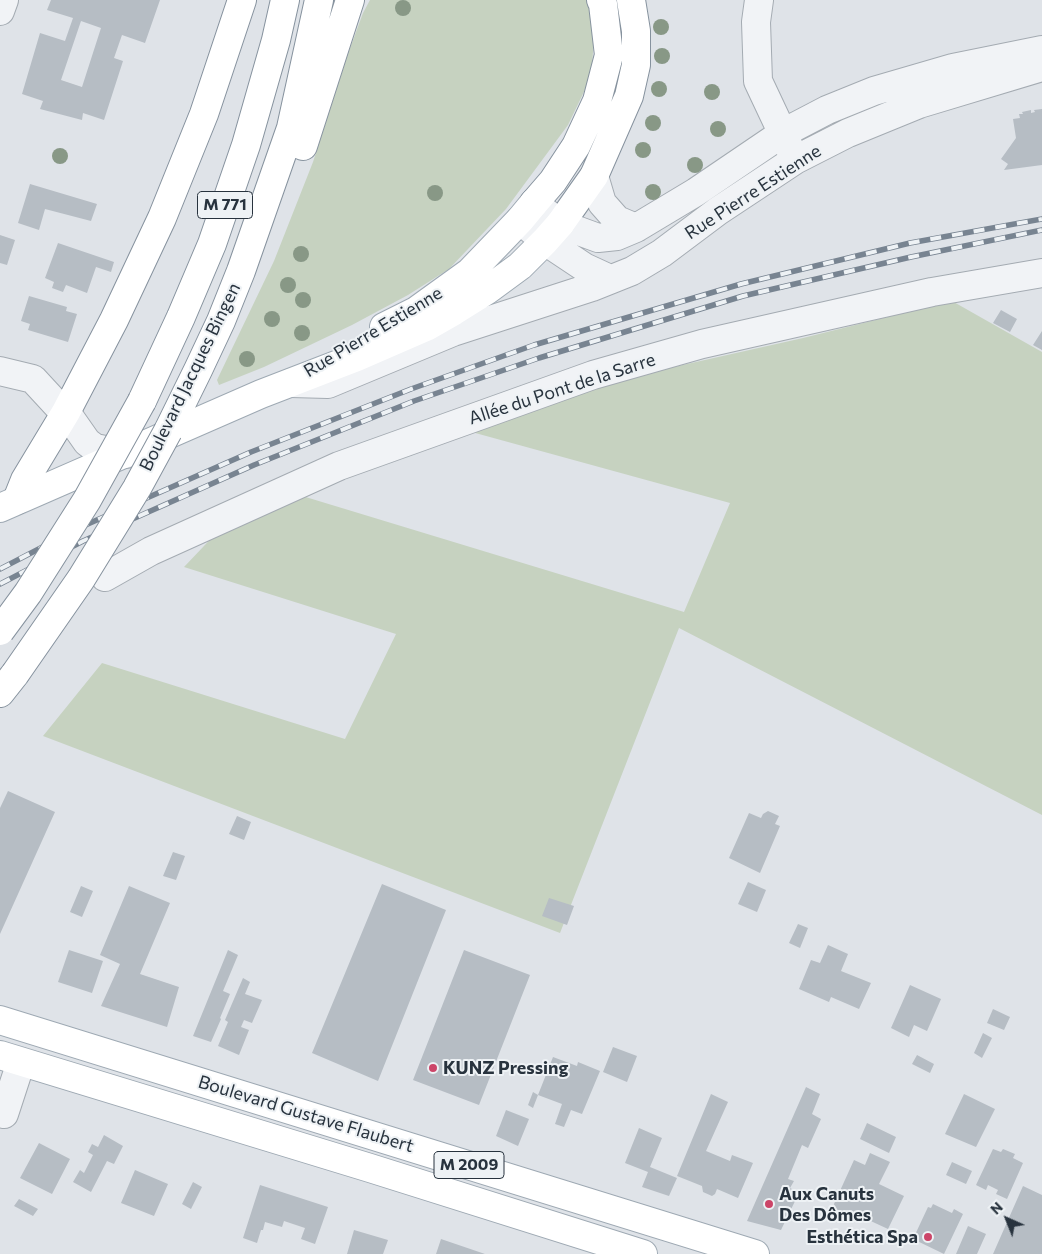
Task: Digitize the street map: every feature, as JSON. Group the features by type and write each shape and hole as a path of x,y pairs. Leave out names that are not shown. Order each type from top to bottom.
{"main road":[{"path":"9,504 66,412 114,320 162,218 204,114 242,0"},
{"name":"Boulevard Jacques Bingen","path":"0,631 28,593 87,500 142,401 181,317 215,235 246,145 276,40 285,0"},
{"name":"Boulevard Jacques Bingen","path":"7,683 81,579 132,496 168,431 198,370 241,272 291,128 319,0"},
{"path":"241,272 280,215 350,0"},
{"path":"527,212 553,181 576,146 597,101 609,55 601,0"},
{"path":"552,232 594,176 629,96 636,65 636,32 631,0"},
{"name":"Rue Pierre Estienne","path":"291,383 316,362 416,311 470,272 527,212"},
{"name":"Rue Pierre Estienne","path":"9,504 261,394 357,357 426,327 486,291 520,266 552,232"},
{"name":"Boulevard Gustave Flaubert","path":"0,1020 755,1254"},
{"name":"Boulevard Gustave Flaubert","path":"10,1059 380,1171 643,1254"}],"street":[{"path":"0,11 4,0"},
{"path":"759,0 756,22 758,81 795,160"},
{"name":"Rue Pierre Estienne","path":"552,232 598,238 617,236 636,228 696,192 783,133 827,110 874,91 953,68 1042,50"},
{"name":"Rue Pierre Estienne","path":"291,383 328,384 454,332 592,287 632,271 662,253 718,211 795,160 848,133 919,104 1042,67"},
{"path":"594,176 602,204 617,220 636,228"},
{"name":"Rue Pierre Estienne","path":"527,212 552,232 584,267 610,279"},
{"name":"Allée du Pont de la Sarre","path":"106,577 151,551 340,466 593,375 702,344 932,292 1042,273"},
{"path":"0,371 33,379 66,412 87,442 95,448 126,454"},
{"path":"4,1114 10,1059"}],"green space":[{"path":"370,0 587,0 595,27 591,77 568,125 506,209 449,269 408,295 352,325 264,367 219,385 217,380 274,261 313,162 349,51 363,13"},
{"path":"952,301 1042,352 1042,815 679,628 560,933 43,736 102,663 345,739 396,634 184,567 222,527 299,495 684,612 730,503 468,431 580,388 803,338"}],"building":[{"path":"51,0 160,0 145,43 122,35 114,58 123,61 104,120 83,113 82,120 40,109 43,101 22,94 40,33 65,41 73,18 47,10","holes":["81,21 101,28 82,87 61,80"]},
{"path":"1042,109 1042,165 1004,170 1008,164 1001,159 1016,138 1013,119 1020,118 1019,114 1023,114 1022,112 1031,110 1031,113 1035,112 1034,110"},
{"path":"30,184 97,204 91,221 45,209 39,230 18,223"},
{"path":"0,235 15,240 7,265 0,263"},
{"path":"58,243 114,262 111,272 96,267 87,293 66,285 63,292 52,288 54,282 45,278"},
{"path":"29,296 67,307 66,311 77,314 68,342 28,330 30,324 21,321"},
{"path":"1001,310 1017,319 1010,332 993,323"},
{"path":"1042,331 1042,350 1033,345"},
{"path":"8,791 55,812 0,934 0,808"},
{"path":"768,811 779,816 775,824 780,826 760,873 729,858 749,813 761,818"},
{"path":"237,816 251,822 244,840 229,834"},
{"path":"173,852 185,856 176,880 163,876"},
{"path":"748,882 766,890 757,912 738,904"},
{"path":"382,884 446,910 378,1081 312,1053"},
{"path":"81,886 93,891 82,917 70,912"},
{"path":"129,886 170,903 140,974 179,987 167,1027 101,1006 120,964 100,955"},
{"path":"549,898 574,906 567,925 542,916"},
{"path":"798,924 808,928 800,948 789,943"},
{"path":"828,945 848,954 841,971 871,983 859,1009 831,997 829,1002 799,989 811,960 820,963"},
{"path":"69,950 103,961 92,993 58,982"},
{"path":"228,950 238,955 223,991 230,994 211,1042 193,1036"},
{"path":"464,950 530,975 479,1105 413,1080"},
{"path":"243,978 250,982 245,994 262,1000 252,1023 244,1020 241,1027 249,1030 239,1055 218,1046 228,1022 225,1020"},
{"path":"910,985 941,999 927,1031 914,1025 909,1037 891,1028"},
{"path":"993,1009 1010,1017 1004,1030 987,1023"},
{"path":"983,1033 992,1038 982,1058 974,1053"},
{"path":"613,1047 637,1056 627,1082 603,1072"},
{"path":"917,1055 934,1064 930,1073 912,1064"},
{"path":"553,1057 577,1066 578,1062 600,1071 582,1114 571,1110 564,1127 555,1124 562,1104 538,1095"},
{"path":"806,1087 820,1094 812,1114 821,1119 808,1148 802,1145 788,1179 794,1181 790,1188 794,1190 792,1195 797,1197 781,1230 747,1221"},
{"path":"533,1092 538,1095 533,1108 528,1105"},
{"path":"711,1094 728,1102 706,1151 730,1161 732,1155 753,1163 738,1198 717,1189 712,1196 703,1192 702,1186 677,1176"},
{"path":"964,1094 995,1109 976,1147 945,1134"},
{"path":"506,1110 529,1119 518,1146 496,1136"},
{"path":"867,1123 896,1137 889,1153 860,1139"},
{"path":"639,1128 662,1138 650,1167 677,1178 669,1196 642,1187 648,1172 625,1163"},
{"path":"104,1135 123,1146 114,1164 107,1161 91,1192 73,1182 80,1170 84,1173 93,1155 88,1152 92,1144 98,1147"},
{"path":"39,1143 70,1159 52,1194 20,1178"},
{"path":"993,1149 1001,1152 1003,1149 1015,1154 1013,1158 1023,1163 1007,1199 996,1194 998,1190 988,1185 986,1190 976,1185"},
{"path":"870,1153 890,1162 879,1184 904,1196 888,1229 862,1217 861,1220 847,1210 842,1212 835,1209 834,1204 854,1160 865,1165"},
{"path":"952,1162 972,1171 966,1184 946,1175"},
{"path":"135,1170 168,1184 154,1216 121,1203"},
{"path":"193,1182 202,1187 191,1209 182,1204"},
{"path":"260,1185 328,1207 315,1244 301,1239 305,1228 284,1221 282,1227 265,1222 257,1243 243,1238"},
{"path":"1023,1186 1042,1195 1042,1254 993,1254"},
{"path":"19,1199 38,1209 33,1216 14,1206"},
{"path":"933,1204 952,1213 954,1209 963,1214 944,1254 913,1239 928,1207 931,1208"},
{"path":"968,1226 986,1234 977,1254 956,1254"},
{"path":"354,1230 388,1240 383,1254 347,1254"},
{"path":"441,1239 485,1254 436,1254"}],"railway":[{"path":"0,569 81,527 251,452 411,389 534,345 741,284 910,243 1042,219"},
{"path":"0,584 83,541 254,465 414,401 539,358 743,296 911,257 1042,230"}],"place":[{"name":"KUNZ Pressing","path":"433,1068"},
{"name":"Aux Canuts Des Dômes","path":"769,1204"},
{"name":"Esthética Spa","path":"928,1237"}]}
